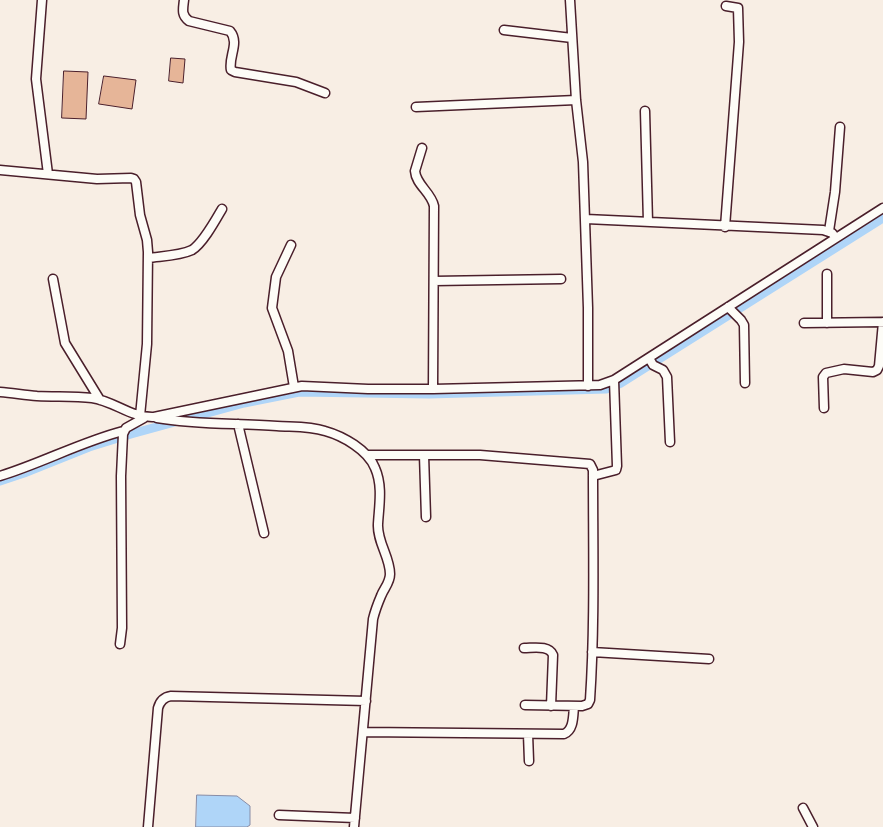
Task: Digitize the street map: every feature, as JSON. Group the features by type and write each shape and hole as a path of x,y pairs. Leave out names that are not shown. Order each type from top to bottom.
{"street":[{"path":"42,0 36,79 48,174"},
{"path":"184,0 182,13 184,18 189,21 230,31 233,35 234,40 230,66 231,70 235,72 296,82 325,93"},
{"path":"570,0 576,100 584,162 588,386"},
{"path":"725,227 739,42 738,8 726,6"},
{"path":"504,30 572,38"},
{"path":"416,107 576,100"},
{"path":"645,112 648,222"},
{"path":"828,231 836,192 840,127"},
{"path":"422,148 415,174 431,198 434,206 433,389"},
{"path":"0,170 97,178 131,178 136,182 142,225 147,240 148,258 148,344 142,417"},
{"path":"154,417 302,386 368,389 433,389 588,386 615,384 732,310 836,238 883,208"},
{"path":"148,258 183,253 191,250 198,245 222,209"},
{"path":"586,219 828,231 836,238"},
{"path":"291,245 278,270 272,308 288,351 294,387"},
{"path":"827,274 827,323"},
{"path":"53,279 65,343 100,400"},
{"path":"434,281 561,279"},
{"path":"732,310 744,325 745,382"},
{"path":"804,323 883,322 879,366 877,370 873,372 844,369 826,373 823,377 824,408"},
{"path":"650,361 663,370 667,377 670,442"},
{"path":"593,476 613,472 616,470 617,466 615,384"},
{"path":"0,392 100,400 142,417 154,417 182,422 324,430 362,450 372,461 377,474 380,499 378,537 390,573 389,582 382,594 373,619 364,732 354,827"},
{"path":"120,644 122,628 121,476 123,435 126,428 142,417"},
{"path":"238,424 264,533"},
{"path":"0,476 105,436 123,435"},
{"path":"424,454 426,517"},
{"path":"367,455 480,455 590,464 593,470 594,585 590,700 586,706 525,705"},
{"path":"524,648 547,649 551,651 553,655 551,706"},
{"path":"592,652 709,659"},
{"path":"148,827 158,708 159,703 163,699 171,696 366,701"},
{"path":"364,732 559,734 568,732 571,728 574,706"},
{"path":"528,734 529,761"},
{"path":"803,808 813,827"},
{"path":"279,815 355,818"}],"water":[{"path":"197,795 237,796 250,806 250,825 247,827 196,827"}],"building":[{"path":"171,58 185,59 183,83 169,81"},
{"path":"64,71 88,72 86,119 62,118"},
{"path":"104,76 136,80 132,109 99,104"}],"waterway":[{"path":"0,481 89,447 131,434 244,403 299,392 429,394 606,389 621,383 883,218"}]}
